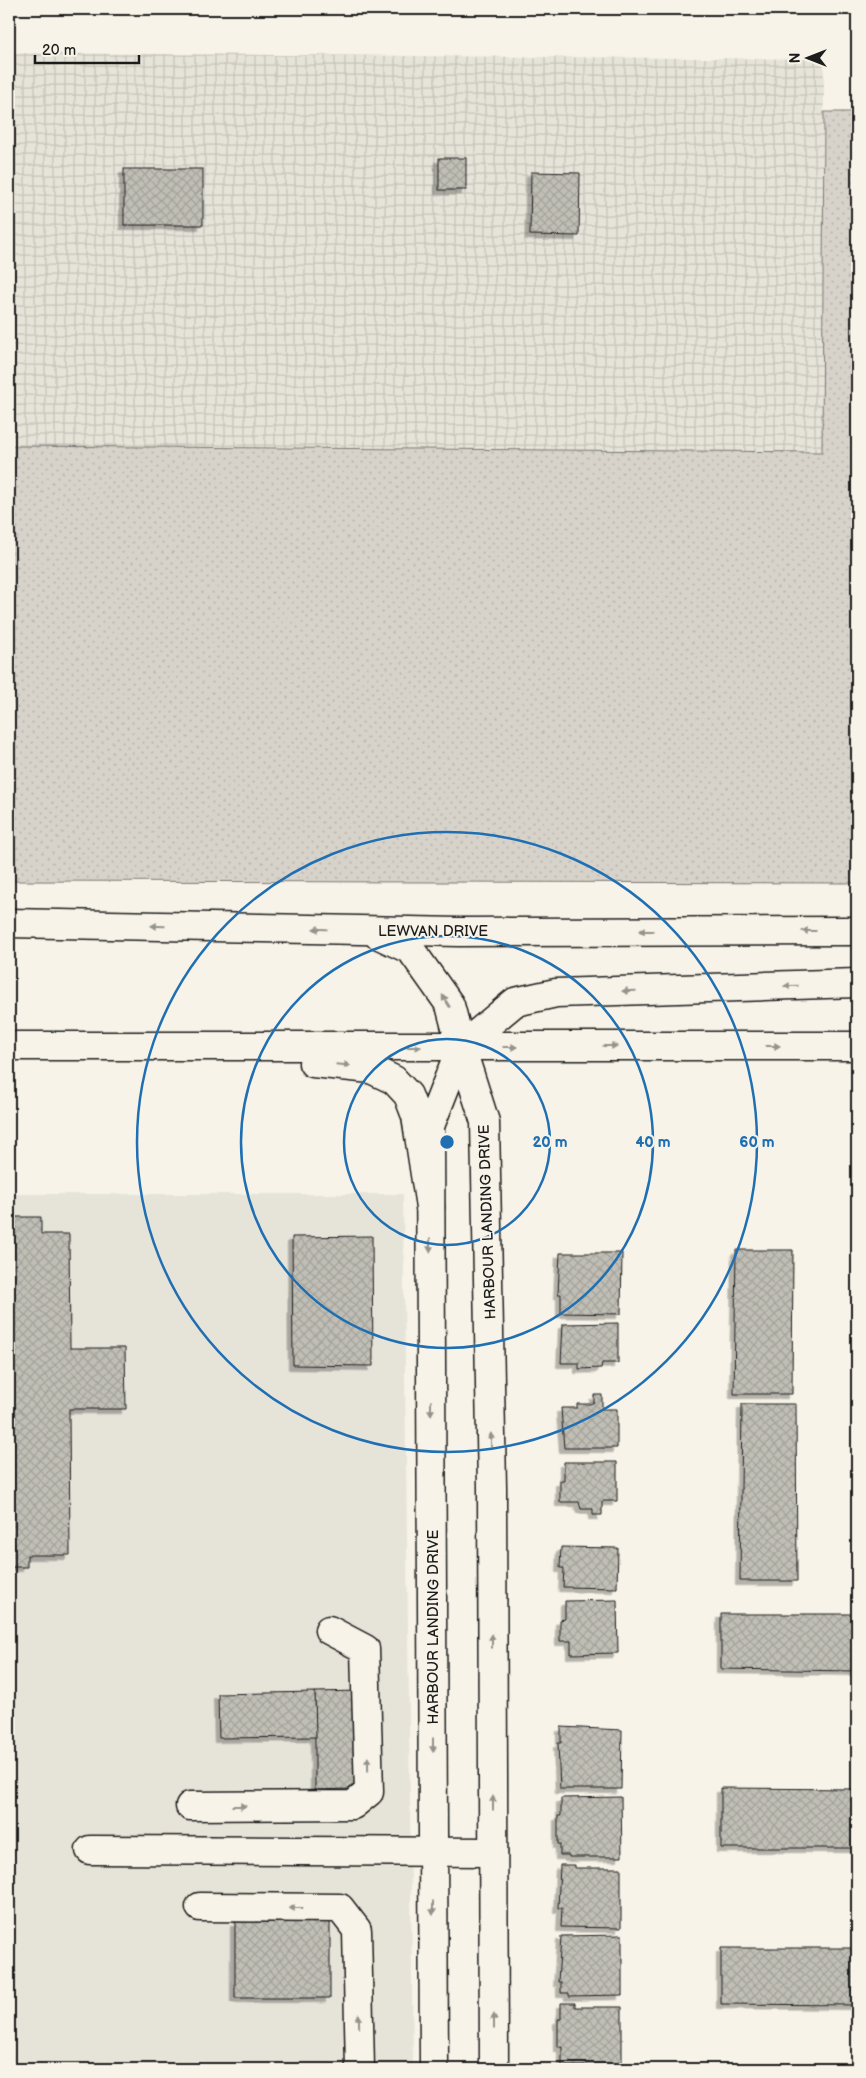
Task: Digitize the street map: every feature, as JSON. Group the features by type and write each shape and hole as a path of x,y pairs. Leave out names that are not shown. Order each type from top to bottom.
{"main road":[{"name":"LEWVAN DRIVE","path":"9,923 369,930 857,931"},
{"path":"369,930 411,950 450,1005 461,1047"},
{"path":"461,1047 515,1002 556,993 857,984"},
{"path":"9,1046 857,1046"},
{"path":"50,1046 371,1069 394,1080 408,1095 416,1116 430,1207"},
{"name":"HARBOUR LANDING DRIVE","path":"434,2069 430,1126 461,1047"},
{"name":"HARBOUR LANDING DRIVE","path":"461,1047 485,1122 491,1449 494,2069"},
{"path":"190,1806 353,1805 369,1792 365,1649 329,1630"},
{"path":"90,1850 493,1852"},
{"path":"200,1907 340,1908 357,1930 360,2069"}],"shaded area":[{"path":"9,53 824,59 822,452 9,446"},
{"path":"824,112 857,112 857,883 9,881 9,446 822,452"},
{"path":"9,1194 403,1194 413,2069 9,2069"}],"building":[{"path":"439,158 466,158 466,190 439,190"},
{"path":"124,169 203,169 203,225 124,225"},
{"path":"531,172 580,173 579,236 530,235"},
{"path":"9,1217 41,1217 41,1234 69,1234 70,1348 125,1348 126,1409 69,1409 70,1555 27,1555 27,1567 9,1567"},
{"path":"372,1236 373,1366 293,1365 292,1237"},
{"path":"736,1250 793,1250 792,1394 734,1394"},
{"path":"560,1253 622,1253 621,1314 561,1313 561,1294 558,1294"},
{"path":"618,1323 618,1363 602,1363 601,1368 579,1369 579,1363 561,1363 563,1324"},
{"path":"594,1395 602,1395 602,1409 617,1409 617,1448 564,1448 561,1408 577,1408 577,1404 590,1404 594,1402"},
{"path":"742,1404 796,1404 797,1581 740,1581"},
{"path":"564,1462 617,1462 617,1501 602,1501 602,1515 593,1515 593,1509 581,1509 579,1502 560,1502 560,1481 564,1481"},
{"path":"561,1547 618,1548 617,1588 563,1587 564,1568 560,1568"},
{"path":"617,1600 618,1653 571,1654 571,1641 560,1641 560,1620 565,1619 565,1601"},
{"path":"721,1614 857,1614 857,1671 721,1669"},
{"path":"359,1691 360,1776 349,1789 315,1790 315,1692"},
{"path":"315,1692 316,1737 219,1738 218,1694"},
{"path":"561,1727 622,1730 621,1789 560,1789 558,1743 561,1743"},
{"path":"721,1788 857,1789 857,1848 721,1848"},
{"path":"621,1797 622,1857 569,1857 569,1855 560,1855 558,1816 561,1816 561,1798"},
{"path":"560,1865 575,1865 575,1868 621,1868 621,1928 561,1927 562,1908 558,1908"},
{"path":"330,1921 330,1998 235,1998 235,1922"},
{"path":"622,1935 622,1995 569,1996 569,1993 561,1993 561,1982 558,1982 561,1936"},
{"path":"721,1948 857,1948 857,2005 721,2004"},
{"path":"561,2003 575,2003 575,2007 622,2007 622,2066 562,2066 562,2047 558,2047 558,2019 561,2019"}]}
